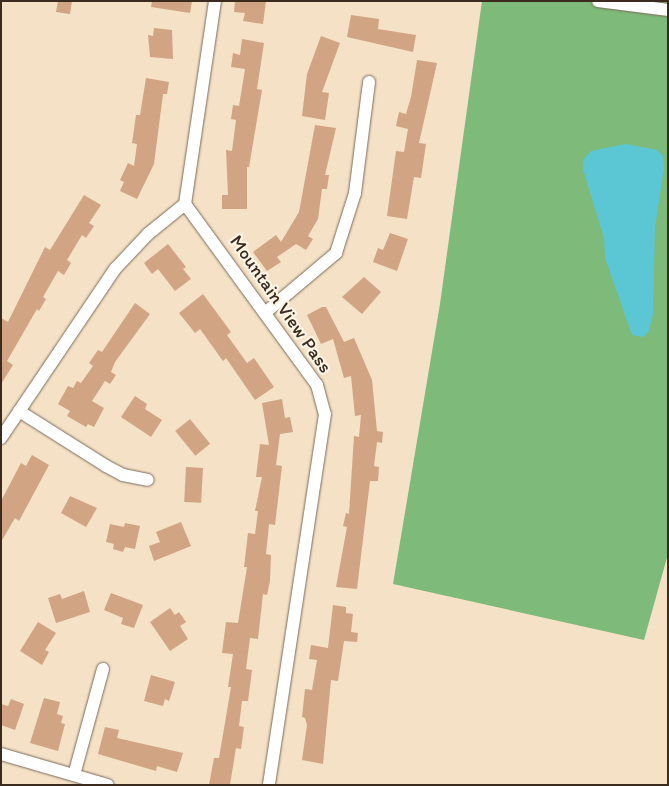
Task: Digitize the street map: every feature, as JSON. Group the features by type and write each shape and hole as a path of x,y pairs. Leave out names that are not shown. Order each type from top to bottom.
{"street":[{"path":"1,438 115,269 148,234 186,204 215,1"},
{"path":"598,1 668,10"},
{"path":"266,312 336,253 356,193 369,82"},
{"name":"Mountain View Pass","path":"186,204 317,385 325,414 270,785"},
{"path":"18,411 123,475 148,480"},
{"path":"74,775 103,669"},
{"path":"1,754 108,785"}],"green space":[{"path":"482,1 668,1 668,554 644,640 393,584 440,304"}],"water":[{"path":"626,144 657,150 663,156 664,168 655,228 653,314 649,331 643,337 632,335 605,258 604,238 583,169 583,160 591,151"}],"building":[{"path":"58,1 72,1 70,14 56,12"},
{"path":"152,1 192,1 190,13 151,7"},
{"path":"235,1 266,1 263,24 243,21 245,13 234,12"},
{"path":"351,15 379,19 378,29 416,35 413,52 347,37"},
{"path":"154,28 172,30 173,59 150,57 148,35 153,36"},
{"path":"321,36 340,43 322,92 329,93 325,120 302,116 307,74"},
{"path":"242,39 264,43 257,89 262,90 249,167 247,167 247,209 222,209 222,195 228,195 226,150 232,151 236,120 231,119 233,105 239,106 245,69 231,67 233,53 240,55"},
{"path":"417,60 437,63 419,143 426,144 421,178 414,177 407,219 387,216 396,151 404,152 408,129 396,126 399,112 406,114 411,97"},
{"path":"146,78 169,82 167,94 163,94 154,164 137,199 120,191 124,182 120,180 128,163 134,166 137,144 132,143 136,115 140,115"},
{"path":"315,125 336,128 325,175 329,175 327,189 322,189 318,219 308,236 313,239 306,250 296,244 277,257 281,262 267,271 253,252 276,235 281,242 299,212"},
{"path":"84,195 101,205 89,223 94,226 86,238 82,235 67,260 71,263 64,275 58,271 43,297 46,299 39,311 37,309 7,361 13,365 1,384 1,318 8,322 45,247 50,250"},
{"path":"390,233 408,239 397,271 373,262 378,248 383,250"},
{"path":"168,244 186,267 183,269 191,279 175,291 158,269 152,274 144,263"},
{"path":"364,277 381,292 362,314 342,297"},
{"path":"203,294 231,332 227,335 247,363 254,358 274,387 255,400 226,358 223,361 200,329 195,333 179,313"},
{"path":"135,303 150,314 115,362 111,372 116,375 110,384 105,381 92,401 104,408 94,427 88,424 86,427 67,416 70,411 58,404 68,386 73,388 77,381 81,383 93,366 89,363 98,350 102,352"},
{"path":"322,307 326,307 344,342 354,338 372,380 377,431 383,432 382,443 377,442 374,466 379,467 378,481 370,481 357,589 336,587 347,527 343,526 346,513 349,514 354,436 359,437 361,415 355,416 351,376 344,378 333,339 321,344 307,315"},
{"path":"135,396 147,404 145,409 162,420 151,437 121,417"},
{"path":"282,399 285,418 290,417 293,432 280,434 276,465 282,466 275,525 269,524 266,554 271,555 270,581 267,595 263,594 258,639 250,638 246,669 252,670 248,701 242,701 239,726 244,727 241,749 236,748 230,785 209,785 214,758 219,758 231,687 228,687 233,654 222,653 226,622 238,623 247,567 244,567 248,533 255,534 258,511 255,511 262,477 256,477 260,444 269,445 262,403"},
{"path":"190,419 210,444 195,456 175,431"},
{"path":"32,455 49,465 19,521 15,518 1,542 1,501 21,463 26,466"},
{"path":"186,467 203,468 201,503 184,502"},
{"path":"70,496 97,508 86,527 61,513"},
{"path":"181,522 191,546 154,561 149,546 160,542 156,532"},
{"path":"125,523 140,526 135,549 125,547 123,552 113,549 114,544 106,542 110,524 124,527"},
{"path":"84,591 90,612 56,623 48,598 60,594 62,599"},
{"path":"111,593 143,605 134,628 121,624 123,618 104,610"},
{"path":"333,605 346,607 346,613 353,614 351,632 358,633 357,642 344,641 338,681 331,680 323,764 302,760 307,725 305,718 302,717 305,689 312,690 317,660 309,659 311,645 328,648"},
{"path":"170,608 175,615 179,612 186,622 180,626 188,639 170,651 150,622"},
{"path":"38,622 56,633 45,650 49,652 42,665 20,651"},
{"path":"151,675 175,682 169,701 165,699 163,706 144,701"},
{"path":"44,698 60,702 57,714 63,716 61,723 65,724 58,751 30,743"},
{"path":"11,699 24,704 15,730 1,725 1,704 8,706"},
{"path":"105,727 119,730 117,738 183,753 177,772 157,766 156,771 98,754"}]}
